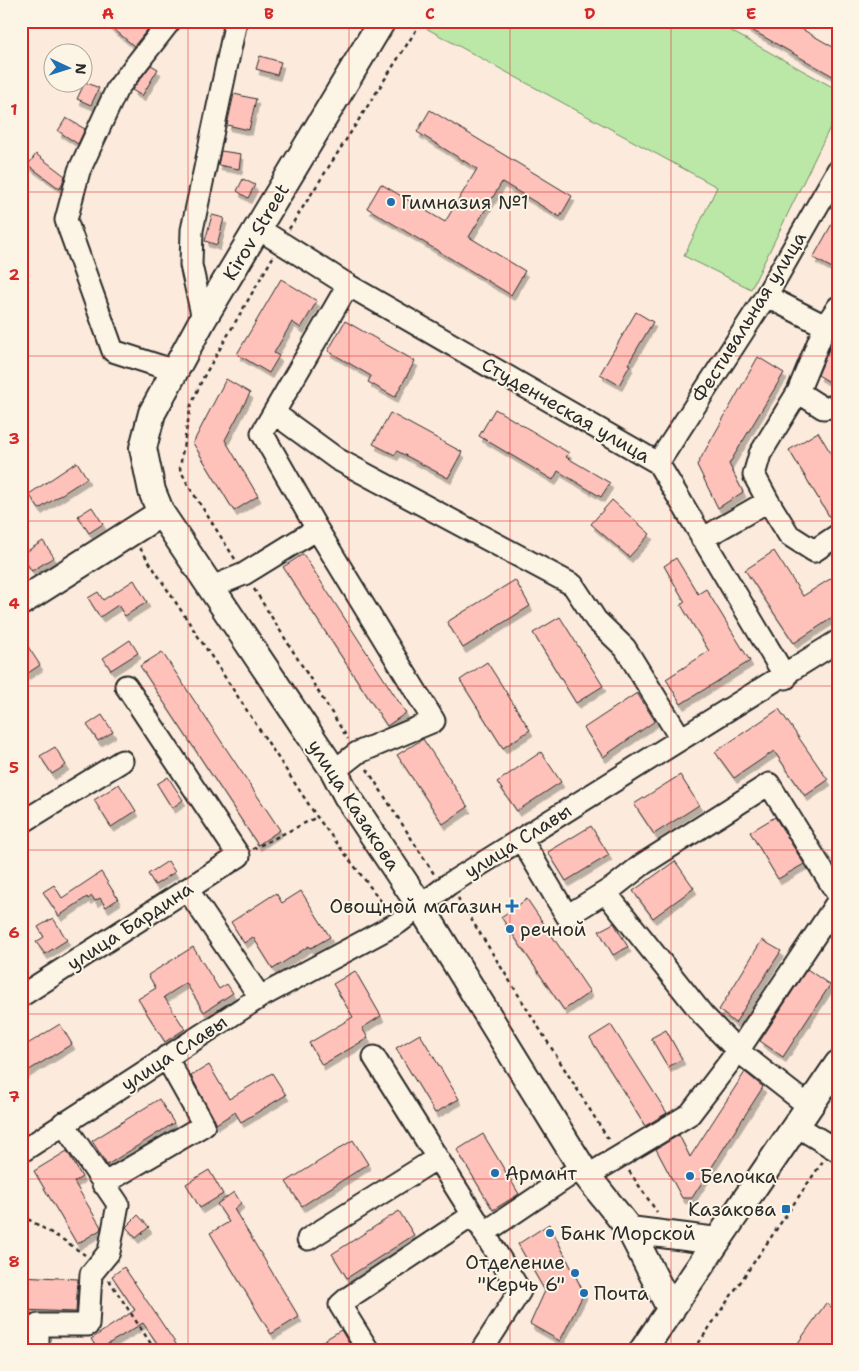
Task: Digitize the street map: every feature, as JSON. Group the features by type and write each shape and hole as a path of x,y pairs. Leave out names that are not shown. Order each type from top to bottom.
{"main road":[{"name":"Kirov Street","path":"143,448 152,413 203,319 259,229 382,21"},
{"name":"улица Казакова","path":"143,448 152,491 161,513 334,771 347,796 421,907 585,1171 630,1230 670,1310"},
{"path":"21,602 161,513"},
{"path":"644,1350 838,1064"},
{"path":"630,1230 717,1241"}],"street":[{"path":"170,21 117,89 79,171 66,220 113,351 175,371"},
{"path":"203,319 191,264 192,230 236,21"},
{"name":"Фестивальная улица","path":"658,463 766,296 838,170"},
{"name":"Студенческая улица","path":"259,229 348,285 658,463 784,677"},
{"path":"334,771 358,753 434,721 317,529 262,433 348,285"},
{"path":"766,296 825,326"},
{"path":"838,307 825,326 798,392 760,454 754,475 789,535 814,551 838,535"},
{"path":"798,392 823,408 838,406"},
{"path":"274,413 337,459 573,586 596,620 625,648 681,739"},
{"path":"702,539 768,501"},
{"path":"212,587 244,574 317,529"},
{"name":"улица Славы","path":"21,1152 260,997 398,923 449,884 784,677 838,641"},
{"path":"126,686 238,856"},
{"path":"21,823 122,761"},
{"path":"835,1149 703,1015 606,893 642,864 769,784 838,895"},
{"path":"521,840 567,916 612,888"},
{"name":"улица Бардина","path":"21,996 238,856"},
{"path":"187,889 260,997"},
{"path":"368,1350 340,1305 478,1224 585,1171 690,1114 738,1051 838,901"},
{"path":"103,1184 204,1125 166,1057"},
{"path":"374,1057 520,1291 482,1350"},
{"path":"33,1343 38,1325 88,1325 91,1274 109,1252 118,1204 63,1123"},
{"path":"308,1239 437,1158"}],"path":[{"path":"130,533 317,818 398,923"},
{"path":"238,856 317,818"},
{"path":"694,1350 835,1149"}],"green space":[{"path":"425,21 713,21 838,90 838,111 751,289 684,256 717,187 422,26"}],"building":[{"path":"104,21 139,21 148,29 134,46"},
{"path":"736,21 788,21 838,50 838,79"},
{"path":"260,56 281,62 277,75 256,69"},
{"path":"151,65 158,69 142,96 132,90"},
{"path":"92,85 99,88 91,105 77,99 80,92 92,92"},
{"path":"234,94 256,99 249,130 227,125"},
{"name":"Гимназия №1","path":"430,110 572,196 560,217 502,182 469,237 525,271 511,295 367,208 381,184 445,222 477,169 417,132"},
{"path":"66,118 85,129 78,144 58,131"},
{"path":"221,151 241,154 239,169 218,165"},
{"path":"36,154 65,176 60,189 28,165"},
{"path":"243,179 255,185 248,198 237,191"},
{"path":"838,213 838,271 813,258"},
{"path":"212,215 224,218 217,245 205,241"},
{"path":"281,279 317,301 301,328 292,322 274,353 279,356 269,373 237,354"},
{"path":"636,312 653,322 628,364 630,365 619,385 600,374"},
{"path":"345,321 415,361 395,397 368,382 371,376 328,351"},
{"path":"830,347 838,351 838,387 818,375"},
{"path":"758,357 784,373 729,464 743,492 718,508 697,465"},
{"path":"226,379 250,393 225,440 258,496 234,511 193,443"},
{"path":"495,409 569,453 566,457 610,483 601,497 558,471 553,480 479,436"},
{"path":"390,413 462,452 448,478 397,451 395,455 373,444"},
{"path":"818,432 838,465 838,523 834,524 789,450"},
{"path":"77,462 87,478 39,509 29,494"},
{"path":"612,500 650,534 629,557 591,524"},
{"path":"92,507 103,524 89,533 78,516"},
{"path":"43,541 54,557 32,571 21,555"},
{"path":"774,551 803,596 838,574 838,614 794,643 745,570"},
{"path":"303,554 406,713 387,726 283,567"},
{"path":"676,558 698,594 706,589 750,661 681,704 666,679 709,651 681,605 685,602 664,566"},
{"path":"134,580 147,602 125,616 118,605 100,617 88,598 98,592 103,600"},
{"path":"515,580 530,606 463,648 447,622"},
{"path":"560,617 603,686 576,703 533,633"},
{"path":"21,636 40,665 25,675 21,668"},
{"path":"130,640 138,653 111,670 103,658"},
{"path":"162,652 280,830 258,845 140,666"},
{"path":"487,662 530,730 503,748 460,680"},
{"path":"637,693 655,721 603,757 584,728"},
{"path":"779,709 828,780 805,796 774,751 734,778 715,752"},
{"path":"102,715 113,732 98,741 87,725"},
{"path":"423,739 468,807 443,824 397,755"},
{"path":"55,747 66,765 52,774 40,756"},
{"path":"541,752 561,782 517,811 497,782"},
{"path":"680,775 699,805 654,834 634,804"},
{"path":"168,777 183,800 172,808 157,784"},
{"path":"119,784 136,811 111,827 94,800"},
{"path":"775,817 804,864 778,879 750,832"},
{"path":"591,826 609,855 566,881 548,852"},
{"path":"168,861 175,872 155,885 148,874"},
{"path":"675,861 694,888 653,918 633,891"},
{"path":"101,872 118,899 106,907 100,898 95,901 92,896 88,899 87,897 59,916 43,892 54,885 62,898"},
{"path":"301,891 330,937 311,948 309,946 273,969 253,937 244,943 231,922 276,893 282,903"},
{"path":"527,899 590,992 564,1010 501,917"},
{"path":"53,918 67,940 45,954 36,942 44,937 38,927"},
{"path":"614,923 628,947 613,955 599,931"},
{"path":"762,940 781,951 735,1023 719,1010"},
{"path":"193,947 219,989 227,984 233,993 204,1012 186,983 164,997 185,1029 165,1042 138,999 156,988 148,975"},
{"path":"807,969 830,985 783,1057 760,1041"},
{"path":"355,971 381,1016 362,1028 368,1038 322,1065 309,1043 353,1017 333,984"},
{"path":"60,1024 72,1044 21,1075 21,1048"},
{"path":"611,1025 667,1113 645,1126 590,1038"},
{"path":"666,1030 682,1059 668,1067 651,1038"},
{"path":"420,1034 459,1099 435,1113 396,1048"},
{"path":"209,1065 229,1099 272,1073 286,1095 241,1122 235,1112 216,1124 191,1076"},
{"path":"745,1072 763,1087 692,1198 682,1198 656,1149 679,1135 690,1157"},
{"path":"159,1099 174,1123 107,1165 92,1141"},
{"path":"483,1134 519,1194 493,1210 457,1150"},
{"path":"353,1140 368,1164 302,1206 286,1182"},
{"path":"67,1151 82,1177 74,1182 101,1227 100,1230 77,1244 34,1171"},
{"path":"209,1170 223,1194 200,1208 186,1184"},
{"path":"234,1192 241,1203 234,1209 299,1317 271,1334 210,1233 229,1222 217,1204"},
{"path":"399,1211 414,1235 347,1278 332,1254"},
{"path":"138,1215 149,1227 136,1238 126,1227"},
{"path":"549,1224 584,1293 560,1341 530,1324 545,1291 518,1244"},
{"path":"124,1267 180,1350 162,1350 143,1323 98,1350 91,1339 135,1310 112,1276"},
{"path":"21,1276 78,1279 76,1312 21,1310"},
{"path":"826,1303 838,1312 838,1350 793,1350"},
{"path":"341,1330 353,1350 308,1350"}],"place":[{"name":"Гимназия №1","path":"391,202"},
{"name":"Овощной магазин","path":"512,906"},
{"name":"речной","path":"510,929"},
{"name":"Армант","path":"495,1173"},
{"name":"Белочка","path":"690,1176"},
{"name":"Казакова","path":"786,1209"},
{"name":"Банк Морской","path":"550,1233"},
{"name":"Отделение \"Керчь 6\"","path":"575,1273"},
{"name":"Почта","path":"584,1293"}]}
